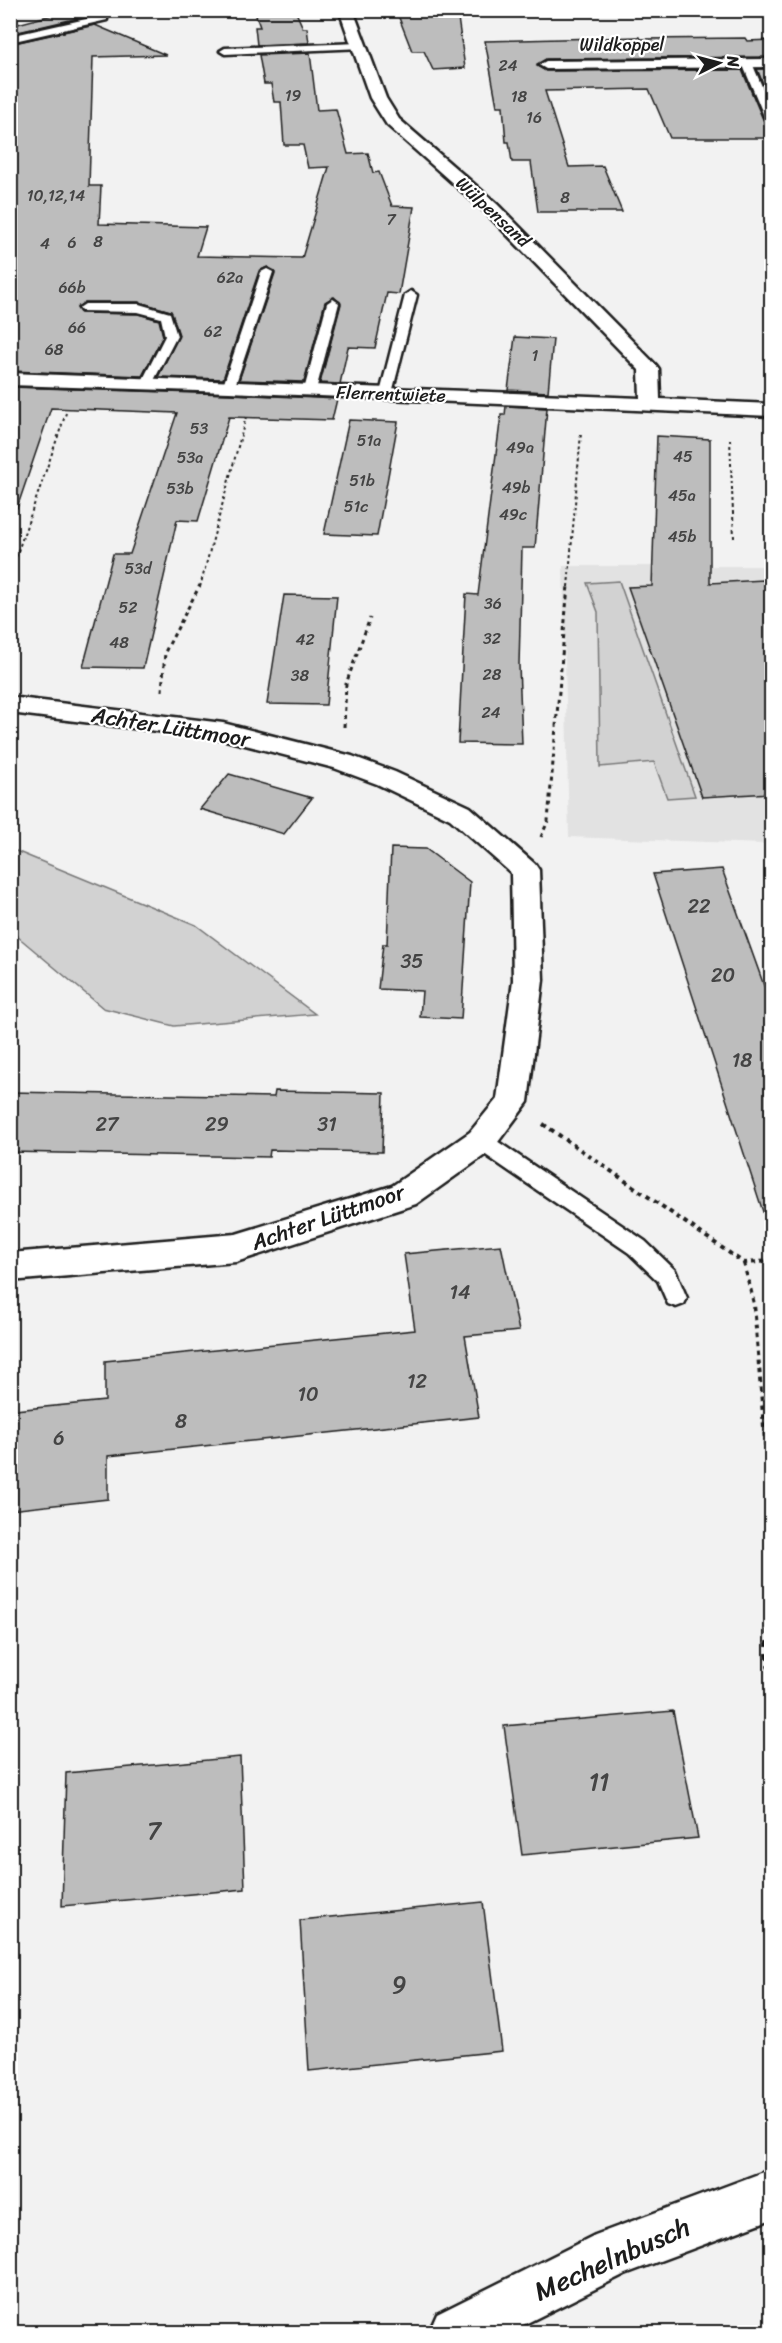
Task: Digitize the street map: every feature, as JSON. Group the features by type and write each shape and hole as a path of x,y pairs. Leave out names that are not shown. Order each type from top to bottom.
{"street":[{"name":"Wülpensand","path":"346,10 378,99 393,122 491,208 649,369 650,405"},
{"name":"Wildkoppel","path":"546,65 771,63"},
{"name":"Flerrentwiete","path":"10,379 254,387 771,410"},
{"name":"Achter Lüttmoor","path":"10,705 223,731 343,762 386,778 460,813 525,870"},
{"path":"512,1102 528,980 525,870"},
{"name":"Achter Lüttmoor","path":"10,1267 236,1248 404,1195 481,1141 512,1102"},
{"name":"Mechelnbusch","path":"455,2332 613,2253 771,2194"}],"lane":[{"path":"10,39 104,18"},
{"path":"225,51 360,46"},
{"path":"747,63 771,123"},
{"path":"229,386 267,272"},
{"path":"386,393 411,295"},
{"path":"310,390 333,303"},
{"path":"85,308 139,308 166,316 171,336 147,383"},
{"path":"481,1141 637,1247 667,1276 676,1298"}],"path":[{"path":"10,574 77,381"},
{"path":"159,723 165,652 200,590 254,387"},
{"path":"525,870 548,821 584,403"},
{"path":"729,408 734,538"},
{"path":"343,762 346,684 370,618"},
{"path":"512,1102 744,1263 771,1261"},
{"path":"744,1263 754,1304 771,1515 767,1661 771,1676"}],"shaded area":[{"path":"563,566 771,566 771,863 764,844 569,837"},
{"path":"619,581 695,796 667,798 654,762 600,767 598,612 587,583"},
{"path":"11,849 196,925 315,1014 174,1026 103,1008 11,931"}],"building":[{"path":"254,10 295,10 303,28 307,28 309,43 257,45 255,27 260,27"},
{"path":"396,10 439,10 444,18 458,18 465,68 433,70 424,51 412,51"},
{"path":"63,12 78,18 10,34 10,26"},
{"path":"95,25 166,55 93,57 89,186 101,186 99,224 206,227 197,256 302,258 329,167 308,168 303,145 284,145 281,102 274,102 271,84 264,84 259,55 310,53 317,110 336,109 348,154 368,153 373,173 379,172 392,206 414,207 399,294 387,293 375,348 348,347 340,384 320,383 341,304 334,297 325,302 304,382 239,380 275,273 268,267 259,271 223,379 158,377 179,335 171,311 139,302 85,302 77,308 81,313 138,314 159,320 163,336 142,376 10,371 10,44"},
{"path":"640,37 641,39 771,40 771,57 546,59 537,66 546,71 742,70 765,124 771,128 771,138 670,138 649,89 545,91 569,167 603,166 622,212 538,212 531,162 512,162 509,142 506,142 503,106 497,106 485,41"},
{"path":"757,69 771,69 771,103"},
{"path":"515,337 553,339 548,392 508,390"},
{"path":"10,387 337,399 332,420 229,417 198,521 177,520 143,668 83,667 113,554 130,554 177,413 51,408 17,508 10,507"},
{"path":"506,406 547,408 535,548 522,548 519,665 522,744 458,743 466,594 478,595 501,415 505,415"},
{"path":"349,420 398,422 377,536 324,534"},
{"path":"657,436 710,439 710,583 764,580 771,597 771,793 702,797 628,587 652,586"},
{"path":"284,595 337,596 326,705 267,704"},
{"path":"229,774 312,798 284,834 200,809"},
{"path":"391,848 426,849 470,882 461,1019 420,1017 422,991 378,989 383,944 387,944"},
{"path":"722,869 771,1005 771,1214 764,1215 653,874"},
{"path":"275,1091 384,1093 382,1152 270,1150 269,1157 10,1152 10,1092 274,1097"},
{"path":"501,1245 519,1331 465,1336 479,1417 108,1456 108,1499 10,1510 10,1421 15,1420 15,1410 105,1401 105,1361 415,1330 404,1254"},
{"path":"673,1711 698,1838 522,1855 504,1726"},
{"path":"240,1757 245,1889 62,1906 66,1773"},
{"path":"483,1902 502,2051 309,2071 300,1920"}]}
